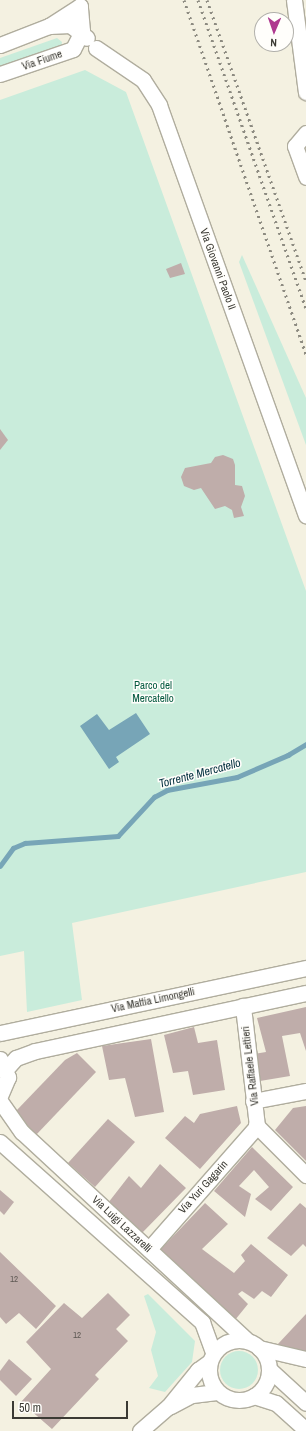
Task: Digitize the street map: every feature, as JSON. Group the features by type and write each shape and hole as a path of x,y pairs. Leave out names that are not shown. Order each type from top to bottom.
{"street":[{"path":"294,0 303,45 306,92"},
{"path":"0,45 49,26 81,3"},
{"path":"49,26 70,25 82,31 81,3"},
{"name":"Via Giovanni Paolo II","path":"82,31 96,48 143,80 159,105 306,515"},
{"name":"Via Fiume","path":"0,74 73,49 82,31"},
{"path":"73,49 96,48"},
{"path":"306,133 295,146 306,177"},
{"name":"Via Mattia Limongelli","path":"0,1033 306,968"},
{"path":"0,1096 6,1085 3,1064 35,1051 306,993"},
{"name":"Via Raffaele Lettieri","path":"243,1006 257,1126"},
{"path":"253,1101 306,1091"},
{"name":"Via Luigi Lazzarelli","path":"0,1102 22,1132 254,1345"},
{"path":"257,1126 306,1175"},
{"name":"Via Yuri Gagarin","path":"149,1249 257,1126"},
{"name":"Via Luigi Lazzarelli","path":"0,1142 202,1322 211,1358"},
{"path":"140,1431 168,1407 198,1370 228,1342 254,1345 306,1360"},
{"path":"254,1345 269,1369 306,1403"},
{"path":"211,1358 209,1378 217,1392"},
{"path":"254,1396 265,1385 269,1369"},
{"path":"168,1407 192,1395 217,1392 235,1400 254,1396 276,1403 306,1430"}],"green space":[{"path":"57,38 62,42 61,47 0,70 0,58"},
{"name":"Parco del Mercatello","path":"85,70 126,92 306,591 306,872 72,923 82,1000 27,1012 24,951 0,956 0,100"},
{"path":"242,255 306,398 306,445 239,262"},
{"path":"148,1294 195,1341 192,1362 165,1392 149,1388 158,1376 151,1350 156,1332 144,1296"},
{"path":"239,1351 249,1354 255,1360 258,1370 255,1380 249,1386 239,1389 229,1386 223,1380 220,1370 223,1360 229,1354"}],"water":[{"path":"136,713 150,734 116,757 119,762 109,769 80,726 97,714 109,730"}],"building":[{"path":"181,263 185,274 170,278 166,269"},
{"path":"0,429 8,440 0,450"},
{"path":"223,455 233,459 235,465 235,485 242,486 245,496 241,507 244,516 234,518 232,510 225,506 215,509 201,488 194,490 184,486 181,477 185,468 211,463 215,457"},
{"path":"306,1007 306,1051 300,1033 282,1036 290,1076 260,1081 254,1054 266,1052 257,1018"},
{"path":"194,1027 198,1043 217,1040 225,1090 193,1095 188,1071 173,1073 164,1035"},
{"path":"151,1039 164,1112 135,1117 125,1078 109,1080 102,1046"},
{"path":"77,1053 96,1072 36,1135 16,1118 16,1111 65,1060"},
{"path":"237,1106 241,1123 200,1169 165,1138 185,1116 194,1123 200,1114"},
{"path":"306,1106 306,1161 275,1130 293,1108"},
{"path":"108,1119 135,1142 95,1187 68,1163"},
{"path":"252,1147 293,1187 271,1211 255,1199 269,1187 254,1170 239,1186 251,1194 245,1217 214,1191"},
{"path":"160,1164 186,1188 142,1233 108,1203 129,1176 141,1188"},
{"path":"0,1190 14,1202 4,1215 0,1211"},
{"path":"205,1203 228,1224 202,1249 234,1273 245,1261 241,1255 251,1244 288,1275 271,1297 262,1291 254,1299 242,1291 238,1294 248,1304 235,1320 159,1251"},
{"path":"300,1203 306,1208 306,1247 303,1244 291,1256 267,1238"},
{"path":"0,1252 56,1306 36,1329 19,1313 6,1324 0,1317"},
{"path":"108,1293 130,1315 116,1329 128,1341 95,1375 99,1379 52,1429 21,1402 51,1369 26,1342 64,1303 82,1318"},
{"path":"306,1314 306,1352 277,1345"},
{"path":"9,1359 32,1379 16,1396 0,1380 0,1371"}],"waterway":[{"name":"Torrente Mercatello","path":"0,866 13,848 25,843 118,836 154,797 167,790 237,777 288,755 306,744"}],"railway":[{"path":"184,0 306,355"},
{"path":"198,0 306,308"},
{"path":"207,0 306,281"}]}
